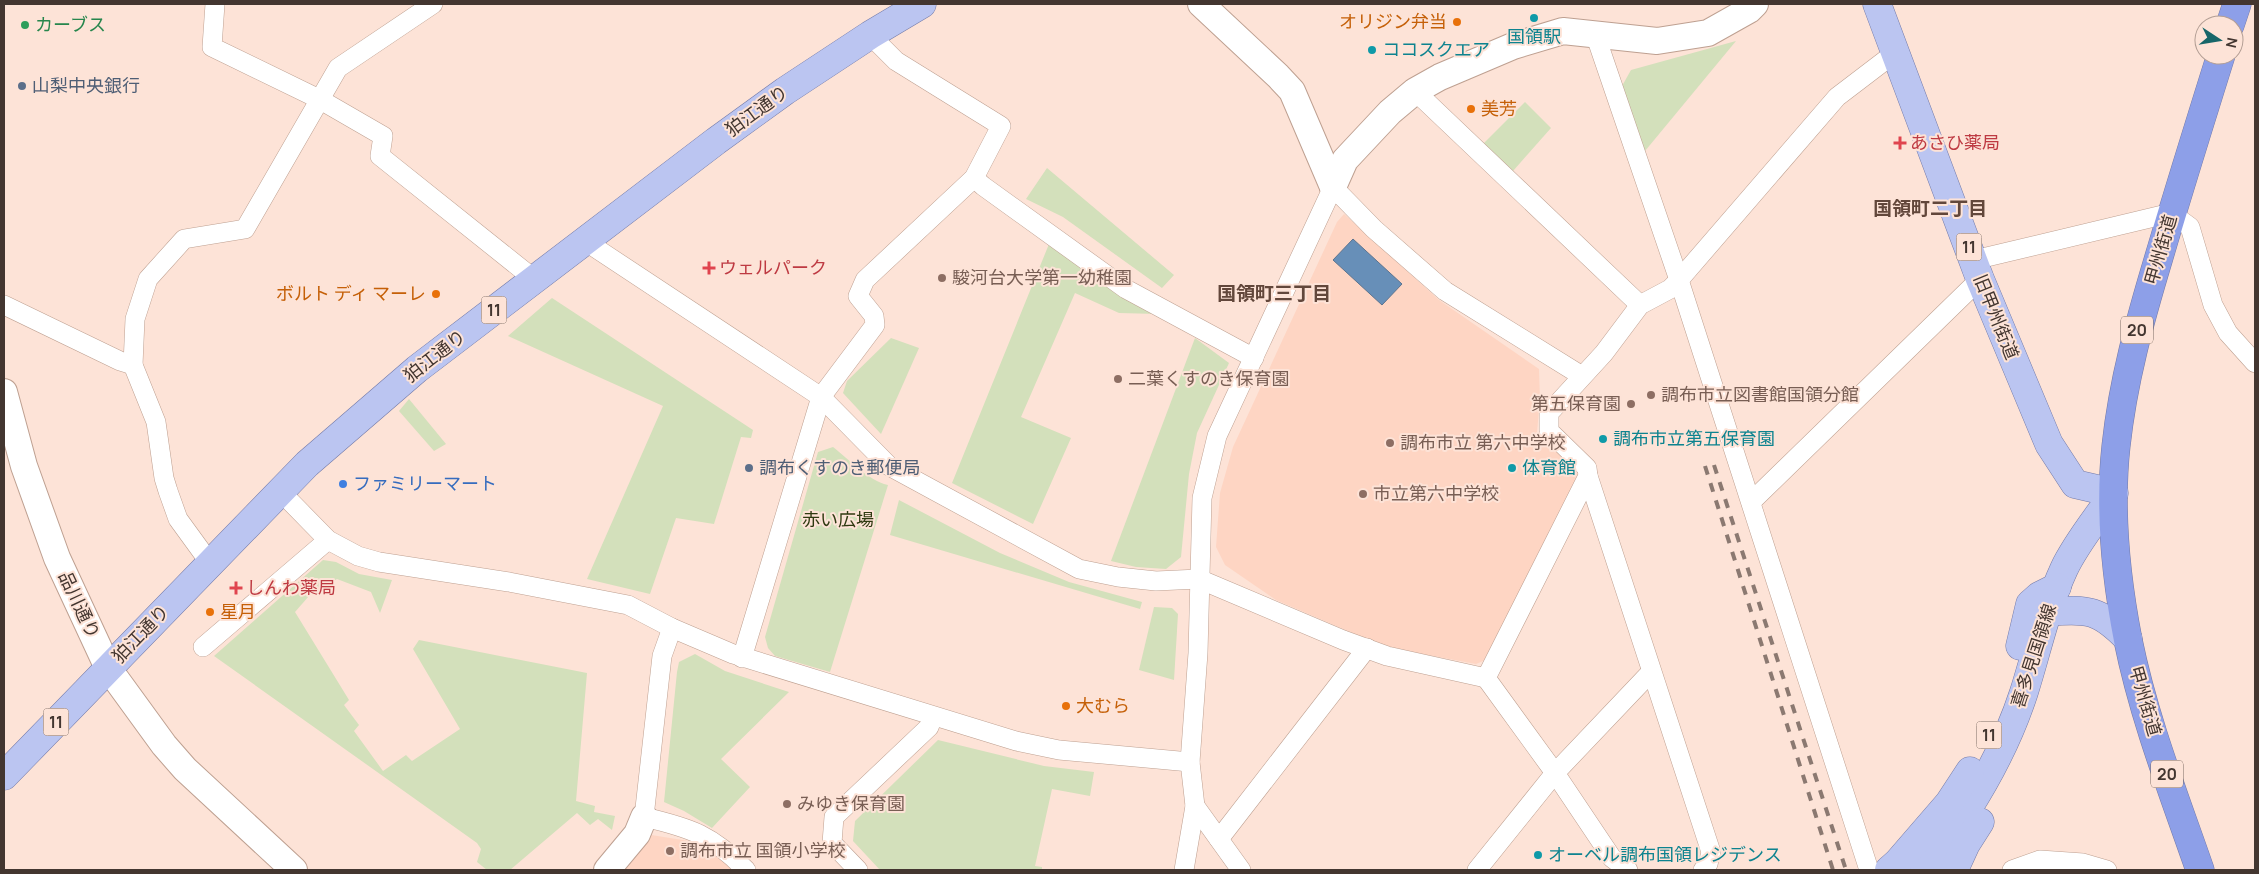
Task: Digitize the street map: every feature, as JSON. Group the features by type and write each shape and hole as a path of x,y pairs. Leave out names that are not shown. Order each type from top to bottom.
{"highway":[{"name":"甲州街道","path":"2200,870 2136,676 2121,598 2114,493 2115,449 2123,390 2138,326 2218,65"}],"main road":[{"name":"狛江通り","path":"4,776 307,464 417,369 724,135 785,91 870,35 922,4"},
{"name":"旧甲州街道","path":"1877,4 1977,269 2049,444 2075,484 2114,493"},
{"name":"喜多見国領線","path":"1924,870 1946,842 1974,799 2006,740 2024,693 2052,600 2065,567 2114,493"},
{"name":"11","path":"1889,870 1948,803 1968,776 1988,737 2003,700 2016,660 2030,604 2039,596 2052,600"},
{"path":"1954,870 1966,844 2011,765 2042,689 2055,652 2052,600 2079,610 2095,613 2110,621 2128,639"}],"street":[{"path":"215,4 212,47 319,99 384,136 380,156 534,279"},
{"path":"210,563 178,519 164,478 156,422 133,365 135,319 148,279 184,239 245,229 338,68 433,4"},
{"path":"1201,4 1292,91 1332,187 1374,230 1445,291 1582,376"},
{"path":"1184,870 1195,806 1190,762 1198,653 1202,498 1217,436 1345,160 1390,112 1415,91 1440,77 1513,46 1562,31 1657,41 1708,33 1749,10 1756,4"},
{"path":"1595,34 1679,280 1870,870"},
{"path":"742,658 821,397 875,325 874,316 858,296 864,280 937,210 974,178 1001,126 896,62 870,35"},
{"path":"1703,870 1708,864 1711,852 1588,476 1588,468 1549,431 1549,413 1604,353 1640,305 1670,289 1679,280 1837,97 1896,52"},
{"path":"1415,91 1640,305"},
{"path":"974,178 1126,289 1254,358"},
{"path":"1751,502 1977,269 2172,213 2190,227 2213,305 2228,333 2255,363"},
{"path":"585,241 821,397 889,466 1079,569 1118,577 1156,581 1199,579 1387,656 1486,678 1555,772 1612,858 1628,870"},
{"path":"4,305 120,361 133,365"},
{"name":"品川通り","path":"4,392 24,466 57,558 108,668 164,745 185,769 294,870"},
{"path":"1486,678 1588,476"},
{"path":"280,492 328,540 358,556 379,562 509,582 628,605 672,628 742,658 1016,741 1059,750 1190,762"},
{"path":"202,646 328,540"},
{"path":"607,870 632,841 644,818 662,656 672,628"},
{"path":"1217,836 1366,648"},
{"path":"1477,870 1555,772 1651,672"},
{"path":"858,870 832,843 834,817 929,727 933,717"},
{"path":"1195,806 1241,870"},
{"path":"644,818 668,823 710,839 726,850 746,870"},
{"path":"1188,840 1202,834 1217,836"},
{"path":"2012,870 2040,860 2083,863 2107,870"}],"shaded area":[{"name":"調布市立 第六中学校","path":"1344,214 1439,300 1539,369 1540,400 1537,432 1540,438 1563,457 1579,476 1488,659 1476,664 1385,647 1276,600 1225,565 1216,547 1220,493 1233,447 1337,222"},
{"name":"調布市立 国領小学校","path":"645,834 689,841 723,860 732,870 621,870"}],"green space":[{"path":"1736,41 1645,151 1622,86 1631,70"},
{"path":"1525,102 1551,128 1513,171 1483,144"},
{"path":"1047,168 1174,275 1162,288 1063,217 1026,199"},
{"path":"1049,244 1158,314 1119,313 1075,293 1021,417 1071,438 1033,524 952,483"},
{"path":"552,298 753,430 751,438 741,437 714,524 676,518 650,594 587,579 663,406 508,336"},
{"path":"891,338 919,348 881,434 843,393 847,381"},
{"path":"1195,338 1229,363 1197,433 1189,474 1181,557 1166,569 1136,567 1111,561"},
{"path":"409,399 446,444 434,451 399,411"},
{"name":"赤い広場","path":"833,447 873,479 888,485 830,672 775,656 768,648 765,637 818,452"},
{"path":"899,500 1000,553 1069,582 1142,602 1140,609 890,535"},
{"path":"323,560 336,562 359,574 392,580 380,613 371,592 337,579 309,596 295,612 349,700 344,705 359,725 354,731 383,771 406,755 412,761 460,729 413,649 419,640 587,673 576,801 595,806 594,812 615,816 612,830 598,819 590,825 577,813 510,870 487,870 477,862 481,849 477,843 214,656"},
{"path":"1154,607 1172,608 1178,614 1174,680 1139,670"},
{"path":"695,654 725,671 789,692 721,759 750,787 712,828 684,811 664,802 679,662"},
{"path":"938,740 1044,766 1094,772 1090,796 1052,789 1035,866 1042,867 1042,870 880,870 853,841 855,821"}],"water":[{"path":"1353,239 1402,284 1382,305 1333,260"}],"railway":[{"path":"1714,465 1846,870"},
{"path":"1705,466 1833,870"}],"place":[{"name":"国領駅","path":"1534,18"},
{"name":"オリジン弁当","path":"1457,22"},
{"name":"カーブス","path":"25,25"},
{"name":"ココスクエア","path":"1372,50"},
{"name":"山梨中央銀行","path":"22,86"},
{"name":"美芳","path":"1471,109"},
{"name":"あさひ薬局","path":"1900,143"},
{"name":"ウェルパーク","path":"709,268"},
{"name":"駿河台大学第一幼稚園","path":"942,278"},
{"name":"ボルト ディ マーレ","path":"436,294"},
{"name":"二葉くすのき保育園","path":"1118,379"},
{"name":"調布市立図書館国領分館","path":"1651,395"},
{"name":"第五保育園","path":"1631,404"},
{"name":"調布市立第五保育園","path":"1603,439"},
{"name":"調布市立 第六中学校","path":"1390,443"},
{"name":"調布くすのき郵便局","path":"749,468"},
{"name":"体育館","path":"1512,468"},
{"name":"ファミリーマート","path":"343,484"},
{"name":"市立第六中学校","path":"1363,494"},
{"name":"しんわ薬局","path":"236,588"},
{"name":"星月","path":"210,612"},
{"name":"大むら","path":"1066,706"},
{"name":"みゆき保育園","path":"787,804"},
{"name":"調布市立 国領小学校","path":"670,851"},
{"name":"オーベル調布国領レジデンス","path":"1538,855"}],"district":[{"name":"国領町二丁目","path":"1930,208"},
{"name":"国領町三丁目","path":"1274,293"}]}
